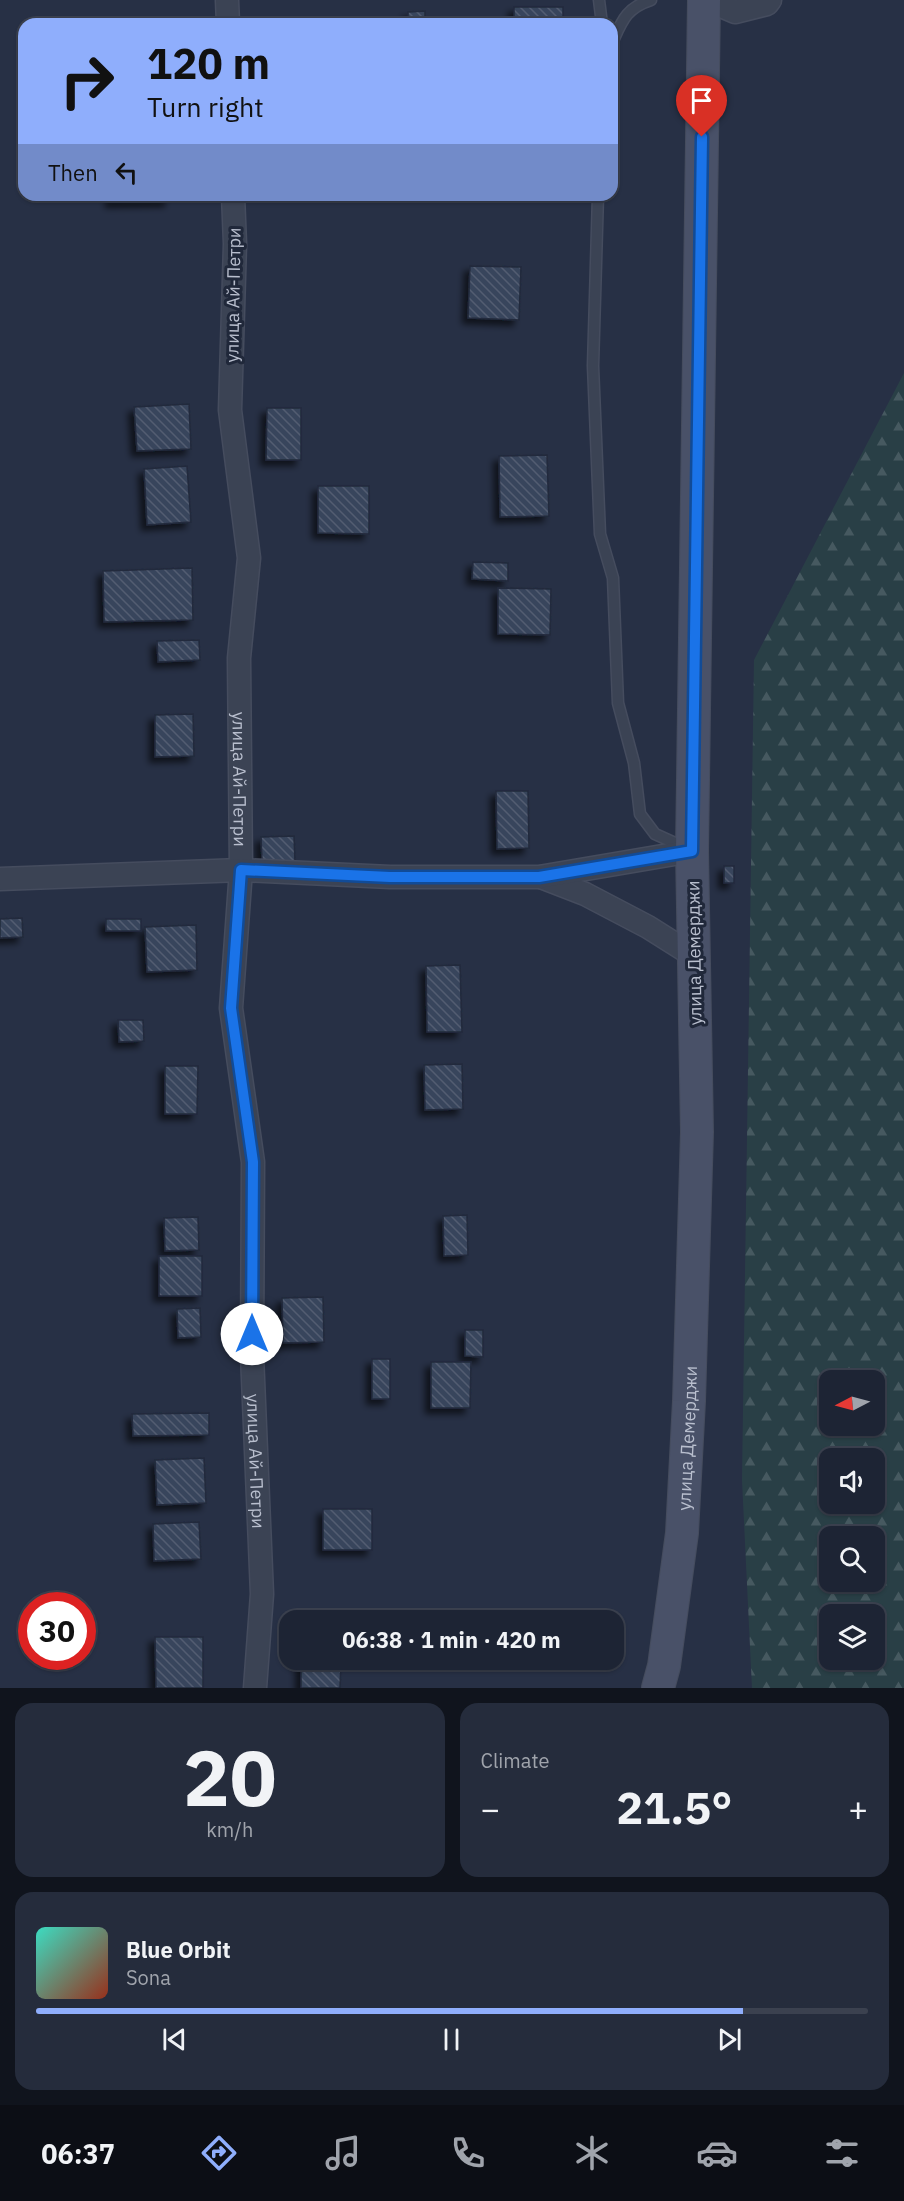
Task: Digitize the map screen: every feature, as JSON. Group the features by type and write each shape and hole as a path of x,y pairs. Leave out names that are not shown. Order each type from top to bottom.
{"main road":[{"name":"улица Демерджи","path":"658,1688 664,1666 682,1533 689,1401 697,1132 692,851 706,0"}],"street":[{"path":"227,0 228,18"},
{"path":"706,0 735,12 767,4 770,0"},
{"name":"улица Ай-Петри","path":"233,201 235,244 230,410 249,558 238,658 241,870 231,1008 253,1162 252,1355 262,1594 255,1688"},
{"path":"0,879 241,870 390,877 539,877 692,851"},
{"path":"539,877 585,894 648,927 694,956"}],"lane":[{"path":"599,0 601,18"},
{"path":"618,30 624,18 637,5 651,0"},
{"path":"598,201 592,366 600,534 613,578 618,704 634,763 640,814 655,834 692,851"}],"green space":[{"path":"904,373 904,1688 752,1688 742,1480 754,660"}],"building":[{"path":"514,7 563,7 563,18 514,18"},
{"path":"425,11 425,18 408,18 408,12"},
{"path":"111,201 170,201 111,202"},
{"path":"470,266 521,267 519,320 468,318"},
{"path":"189,404 191,449 137,451 134,407"},
{"path":"267,408 301,408 301,460 266,460"},
{"path":"547,455 549,516 500,517 499,456"},
{"path":"187,466 191,522 147,525 144,469"},
{"path":"318,486 369,486 369,534 318,533"},
{"path":"473,562 508,563 508,581 472,579"},
{"path":"192,568 193,620 104,622 103,571"},
{"path":"498,588 551,589 550,635 498,634"},
{"path":"199,640 200,660 158,662 157,641"},
{"path":"193,714 194,756 155,757 155,715"},
{"path":"496,791 528,791 529,848 497,849"},
{"path":"294,836 295,861 262,862 261,837"},
{"path":"724,866 734,866 734,883 724,883"},
{"path":"22,918 23,937 0,938 0,919"},
{"path":"106,919 141,919 141,931 106,931"},
{"path":"196,925 197,970 147,972 145,927"},
{"path":"460,965 462,1032 427,1032 426,966"},
{"path":"118,1020 143,1020 144,1041 119,1042"},
{"path":"462,1064 463,1109 425,1110 424,1065"},
{"path":"165,1066 198,1066 197,1114 165,1114"},
{"path":"467,1215 468,1255 444,1256 443,1216"},
{"path":"198,1217 199,1250 165,1251 164,1218"},
{"path":"159,1256 202,1256 202,1296 159,1296"},
{"path":"323,1297 324,1342 283,1343 282,1298"},
{"path":"200,1308 201,1337 178,1338 177,1309"},
{"path":"465,1330 483,1330 483,1357 465,1356"},
{"path":"372,1359 390,1359 390,1399 372,1399"},
{"path":"431,1362 471,1362 470,1408 431,1408"},
{"path":"209,1413 209,1435 133,1436 132,1414"},
{"path":"204,1458 206,1503 157,1505 155,1460"},
{"path":"323,1509 372,1509 372,1550 323,1550"},
{"path":"199,1522 201,1559 154,1561 153,1524"},
{"path":"155,1637 203,1637 203,1688 156,1688"},
{"path":"301,1670 341,1670 340,1688 301,1688"}],"route":[{"path":"252,1334 253,1162 231,1008 241,870 390,877 539,877 692,851 702,137"}]}
